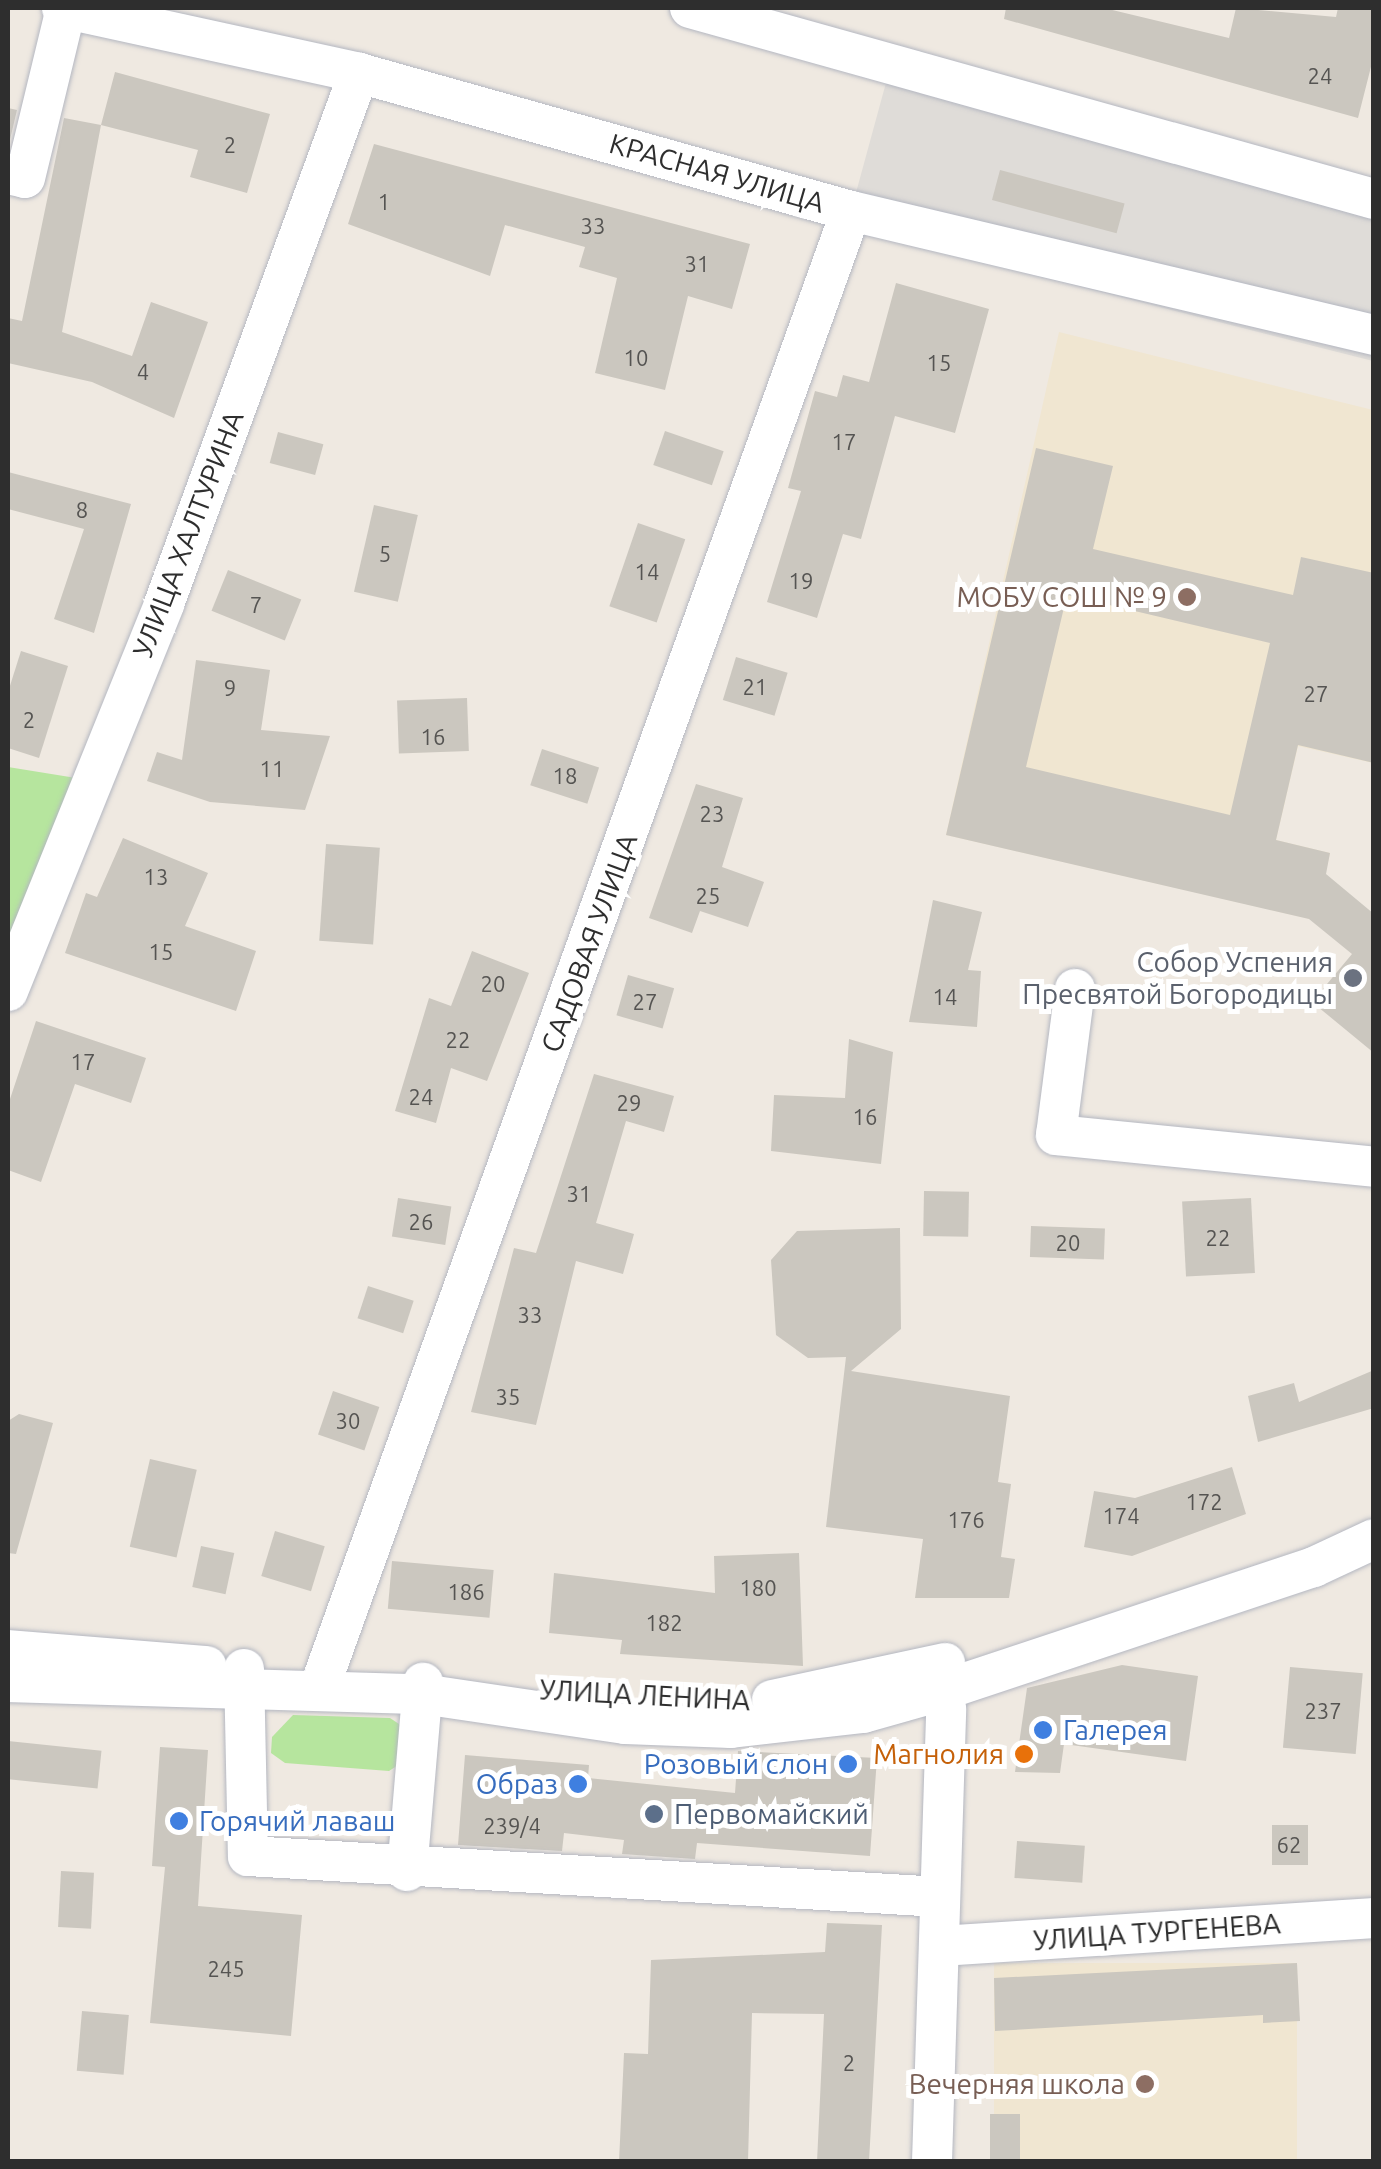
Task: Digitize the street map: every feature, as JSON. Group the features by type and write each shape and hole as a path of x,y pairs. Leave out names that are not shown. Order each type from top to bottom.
{"street":[{"path":"8,174 26,178 64,8"},
{"name":"КРАСНАЯ УЛИЦА","path":"64,8 360,73 851,211 1374,335"},
{"path":"690,8 745,14 1374,199"},
{"name":"УЛИЦА ХАЛТУРИНА","path":"8,991 164,604 360,73"},
{"name":"САДОВАЯ УЛИЦА","path":"324,1675 851,211"},
{"path":"1075,989 1056,1135 1374,1167"},
{"path":"8,1682 126,1692 244,1676 324,1675 625,1724 731,1728 863,1713 937,1679 1374,1514"},
{"path":"937,1679 1374,1539"},
{"path":"8,1650 244,1676 422,1688"},
{"path":"244,1676 248,1856 407,1870 940,1897"},
{"path":"932,2162 941,1946 937,1679"},
{"path":"407,1870 422,1688"},
{"name":"УЛИЦА ТУРГЕНЕВА","path":"941,1946 1374,1918"}],"shaded area":[{"path":"887,79 1373,217 1373,361 856,230 851,211"},
{"name":"МОБУ СОШ № 9","path":"1059,332 1373,410 1373,763 1298,746 1276,840 1330,853 1315,920 946,835"},
{"name":"Вечерняя школа","path":"994,1963 1297,1963 1297,2161 994,2161"}],"green space":[{"path":"8,767 76,778 8,948"},
{"path":"293,1715 390,1718 402,1726 403,1762 389,1771 285,1763 271,1753 272,1737"}],"building":[{"path":"1006,8 1104,8 1229,38 1236,8 1336,17 1338,8 1374,8 1374,55 1358,118 1004,19"},
{"path":"115,72 270,114 247,193 190,177 198,150 101,125"},
{"path":"8,108 17,110 8,148"},
{"path":"64,118 101,125 62,332 132,356 151,302 208,322 174,418 92,382 8,363 8,318 22,321"},
{"path":"374,144 750,244 732,309 688,296 665,390 595,373 617,278 579,267 585,247 505,225 490,276 348,224"},
{"path":"1000,170 1125,203 1117,233 992,200"},
{"path":"896,283 989,309 955,433 895,416 861,539 843,534 817,618 767,602 801,491 788,488 815,391 837,397 843,375 869,382"},
{"path":"665,431 724,451 712,485 653,465"},
{"path":"278,432 323,444 315,475 270,463"},
{"path":"1036,448 1113,466 1093,549 1293,595 1301,557 1374,573 1374,763 1298,745 1276,840 1330,853 1326,874 1374,914 1374,1053 1312,1002 1352,954 1309,919 946,835","holes":["1067,595 1270,643 1230,815 1026,767"]},
{"path":"8,472 131,504 94,633 54,619 84,529 8,509"},
{"path":"374,505 418,515 398,602 354,592"},
{"path":"638,523 685,539 657,622 609,606"},
{"path":"228,570 301,600 285,640 212,611"},
{"path":"21,651 68,666 39,758 8,748 8,692"},
{"path":"736,657 788,673 774,716 723,700"},
{"path":"196,660 270,670 261,730 330,736 305,810 210,802 147,781 157,752 182,760"},
{"path":"467,698 469,751 399,753 397,700"},
{"path":"542,749 599,768 587,804 530,785"},
{"path":"696,784 743,798 722,867 764,882 748,927 700,911 692,933 649,918"},
{"path":"123,838 208,873 185,926 256,951 236,1011 65,953 86,893 97,897"},
{"path":"326,844 380,848 373,945 319,941"},
{"path":"933,900 982,912 968,970 981,971 977,1027 909,1022"},
{"path":"472,951 529,973 487,1081 451,1068 436,1123 395,1111 429,998 451,1006"},
{"path":"628,975 674,988 663,1029 616,1015"},
{"path":"36,1021 146,1058 131,1103 75,1084 41,1182 8,1170 8,1105"},
{"path":"849,1039 893,1052 881,1164 771,1151 774,1095 845,1098"},
{"path":"594,1074 674,1096 664,1132 626,1121 596,1223 634,1234 623,1274 576,1261 536,1425 471,1412 514,1248 536,1253"},
{"path":"924,1191 969,1192 968,1237 923,1236"},
{"path":"398,1198 451,1206 445,1245 392,1237"},
{"path":"1251,1198 1255,1273 1186,1277 1182,1202"},
{"path":"1031,1226 1105,1229 1104,1260 1030,1257"},
{"path":"900,1228 901,1329 851,1371 1010,1396 998,1482 1011,1484 1001,1557 1015,1559 1009,1598 915,1598 923,1539 826,1527 846,1357 808,1358 776,1335 771,1260 797,1231"},
{"path":"368,1286 414,1301 403,1333 357,1318"},
{"path":"1374,1370 1374,1408 1258,1442 1248,1396 1294,1383 1299,1402"},
{"path":"333,1391 379,1407 364,1450 318,1434"},
{"path":"19,1414 53,1423 16,1554 8,1553 8,1421"},
{"path":"150,1459 197,1470 177,1557 130,1547"},
{"path":"1232,1467 1246,1514 1132,1556 1084,1547 1094,1491 1135,1498"},
{"path":"275,1531 325,1546 311,1591 261,1576"},
{"path":"201,1546 234,1553 226,1594 192,1587"},
{"path":"799,1553 803,1666 620,1654 622,1640 549,1633 554,1573 715,1593 714,1556"},
{"path":"392,1561 494,1570 489,1618 388,1609"},
{"path":"1122,1665 1198,1676 1186,1761 1064,1744 1060,1773 1015,1772 1027,1688"},
{"path":"1290,1667 1363,1673 1356,1754 1283,1748"},
{"path":"8,1741 101,1751 98,1789 8,1779"},
{"path":"160,1747 208,1750 198,1906 302,1915 291,2036 150,2023 165,1867 152,1866"},
{"path":"738,1751 877,1758 870,1856 697,1843 695,1859 622,1854 624,1840 564,1833 562,1851 458,1845 465,1755 589,1765 588,1778 735,1793"},
{"path":"1272,1825 1308,1825 1308,1865 1272,1865"},
{"path":"1017,1841 1085,1846 1082,1883 1014,1878"},
{"path":"61,1871 94,1873 91,1929 58,1927"},
{"path":"827,1923 882,1925 869,2162 817,2162 824,2014 752,2013 748,2162 619,2162 624,2053 648,2054 651,1960 825,1952"},
{"path":"1297,1963 1300,2021 1263,2023 1263,2015 995,2031 994,1978"},
{"path":"82,2011 129,2015 124,2075 77,2071"},
{"path":"990,2114 1020,2114 1020,2162 990,2162"}],"place":[{"name":"МОБУ СОШ № 9","path":"1187,597"},
{"name":"Собор Успения Пресвятой Богородицы","path":"1353,978"},
{"name":"Галерея","path":"1043,1730"},
{"name":"Магнолия","path":"1024,1754"},
{"name":"Розовый слон","path":"848,1764"},
{"name":"Образ","path":"578,1784"},
{"name":"Первомайский","path":"654,1814"},
{"name":"Горячий лаваш","path":"179,1821"},
{"name":"Вечерняя школа","path":"1145,2084"}]}
